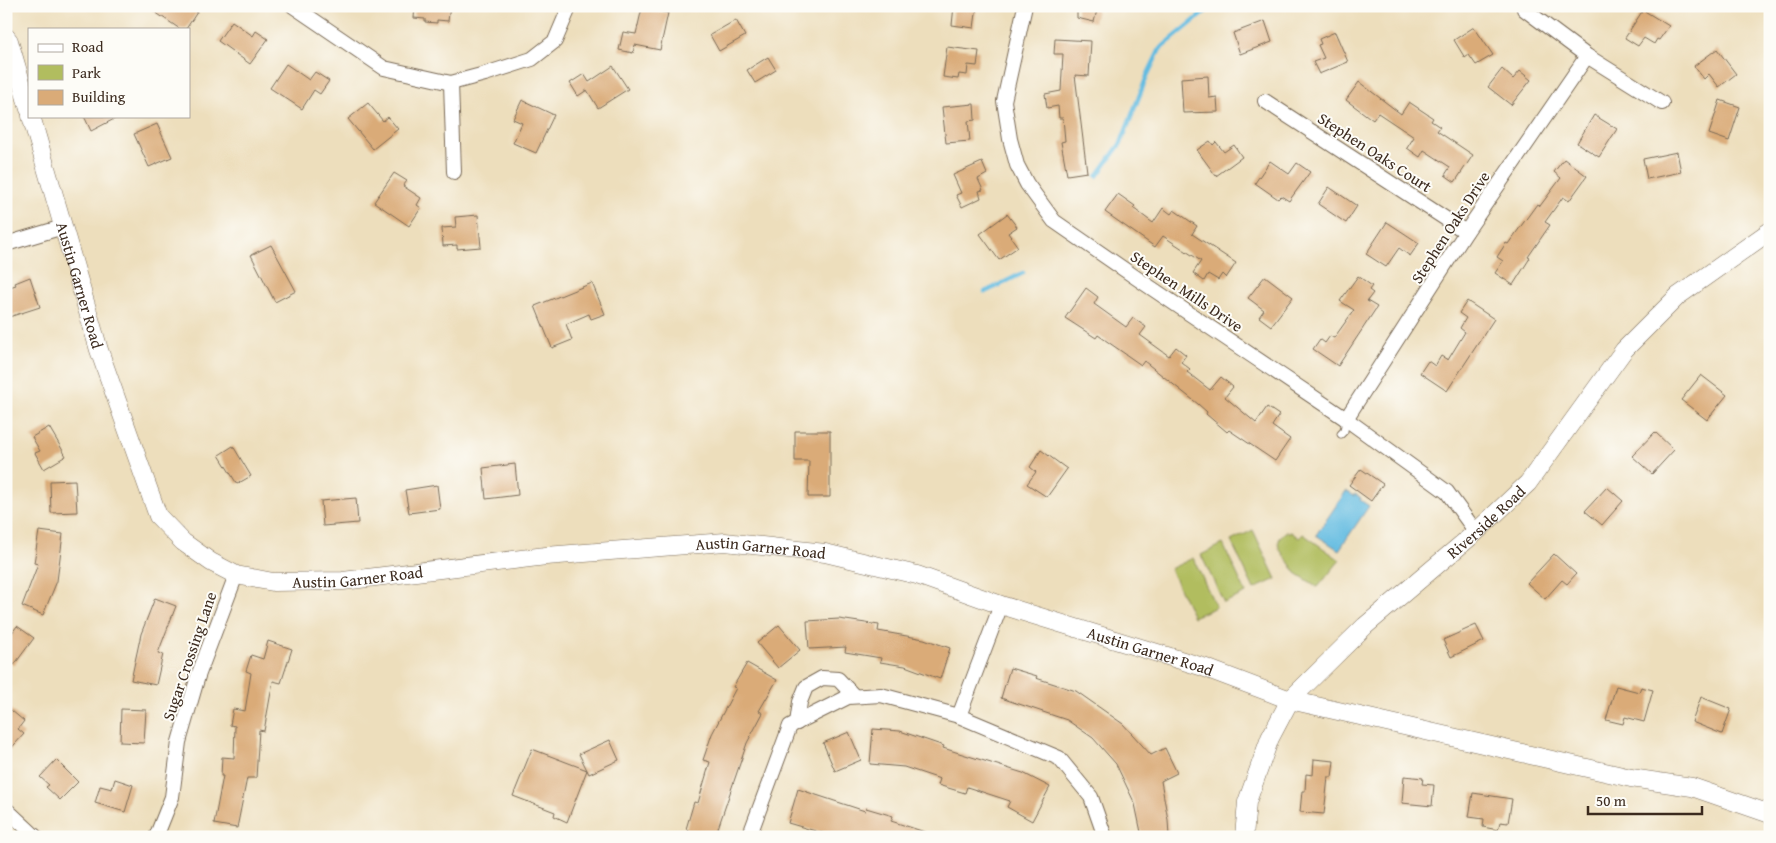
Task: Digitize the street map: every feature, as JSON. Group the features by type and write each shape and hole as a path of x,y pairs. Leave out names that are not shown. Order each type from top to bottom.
{"street":[{"path":"293,6 384,68 451,83 532,59 555,41 569,8"},
{"name":"Stephen Mills Drive","path":"1025,6 1004,102 1017,166 1027,184 1054,220 1346,419 1447,492 1476,532"},
{"path":"1524,10 1587,56 1662,103"},
{"path":"6,37 9,41 28,106"},
{"name":"Stephen Oaks Drive","path":"1346,419 1466,232 1587,56"},
{"path":"451,83 454,172"},
{"name":"Stephen Oaks Court","path":"1264,101 1466,232"},
{"name":"Austin Garner Road","path":"32,118 99,350 158,516 183,542 211,562 236,575 273,582 343,582 546,556 725,542 834,555 917,575 1001,605 1203,667 1290,700 1631,778 1692,787 1764,810 1770,814"},
{"path":"6,244 63,227"},
{"name":"Riverside Road","path":"1244,837 1247,802 1270,738 1290,700 1365,626 1476,532 1528,483 1624,350 1678,296 1770,231"},
{"name":"Sugar Crossing Lane","path":"156,837 172,797 178,742 198,676 236,575"},
{"path":"959,716 1001,605"},
{"path":"796,723 800,702 806,687 822,678 838,679 854,696"},
{"path":"749,837 790,726 848,697 881,695 959,716 1059,758 1091,797 1105,837"},
{"path":"6,809 36,837"}],"lane":[{"path":"1341,434 1344,431 1346,419"}],"green space":[{"path":"1253,530 1276,579 1254,589 1231,541"},
{"path":"1285,532 1291,532 1299,538 1303,534 1340,560 1318,587 1296,573 1280,550 1278,544 1280,537"},
{"path":"1223,544 1246,593 1224,603 1201,555"},
{"path":"1193,558 1216,607 1193,617 1170,569"}],"water":[{"path":"1346,491 1354,496 1355,494 1369,506 1339,550 1316,535"}],"building":[{"path":"146,6 201,6 187,28 179,28"},
{"path":"415,6 450,6 448,21 437,20 437,23 425,22 425,19 414,18"},
{"path":"954,6 977,6 974,28 952,25"},
{"path":"1077,6 1098,6 1094,22 1077,18"},
{"path":"642,8 668,13 660,50 635,45 633,53 619,50 623,32 636,34"},
{"path":"1643,10 1669,26 1654,44 1644,38 1638,46 1625,38"},
{"path":"736,20 745,36 719,51 710,35"},
{"path":"232,21 253,36 256,31 268,39 250,64 218,41"},
{"path":"1265,21 1272,42 1240,54 1233,33"},
{"path":"1474,27 1493,55 1476,65 1469,55 1465,58 1454,40"},
{"path":"1335,32 1348,62 1319,74 1313,62 1324,58 1318,45 1321,44 1319,39"},
{"path":"1055,39 1091,41 1089,76 1075,75 1087,172 1067,175 1061,142 1065,141 1063,118 1059,118 1058,106 1047,108 1045,94 1061,91 1063,54 1054,54"},
{"path":"947,47 979,51 977,66 968,65 967,75 959,74 958,79 943,77"},
{"path":"1717,49 1736,74 1719,87 1709,74 1704,79 1694,66"},
{"path":"768,57 776,70 755,83 747,70"},
{"path":"286,64 309,80 315,72 329,81 320,94 314,90 302,109 270,88"},
{"path":"613,66 628,89 598,108 587,90 578,96 570,83 584,74 589,82"},
{"path":"1502,69 1513,79 1520,71 1531,80 1511,105 1488,87"},
{"path":"1208,76 1209,98 1217,97 1218,112 1183,113 1181,78"},
{"path":"1359,82 1401,114 1409,102 1433,118 1431,121 1440,127 1437,131 1473,155 1455,182 1445,175 1450,167 1424,150 1420,157 1407,148 1414,137 1378,113 1373,120 1346,100"},
{"path":"522,100 554,115 536,153 513,143 522,123 513,119"},
{"path":"1720,100 1740,107 1729,141 1709,134"},
{"path":"368,103 383,121 388,117 398,129 373,149 348,119"},
{"path":"974,104 975,120 968,121 970,141 946,143 942,107"},
{"path":"1594,115 1617,129 1599,157 1577,143"},
{"path":"85,118 116,118 91,131"},
{"path":"157,124 172,157 149,167 134,134"},
{"path":"1210,141 1213,145 1216,142 1224,152 1234,145 1242,157 1216,176 1197,150"},
{"path":"1677,152 1681,172 1647,179 1643,159"},
{"path":"1564,159 1587,176 1569,201 1563,197 1545,222 1550,225 1528,257 1530,258 1513,285 1495,273 1503,261 1497,257 1537,204 1540,206 1561,178 1554,172"},
{"path":"1270,161 1289,174 1297,163 1310,172 1289,201 1281,196 1278,199 1255,183"},
{"path":"982,162 987,174 978,179 983,190 979,191 981,198 962,207 956,195 961,193 953,175"},
{"path":"394,173 407,181 403,186 421,198 417,205 421,208 409,226 374,202"},
{"path":"1329,187 1357,206 1346,223 1318,204"},
{"path":"1118,194 1135,206 1133,208 1153,223 1163,208 1171,214 1174,210 1197,226 1192,234 1236,263 1226,278 1222,274 1218,280 1208,274 1204,281 1193,273 1201,261 1163,236 1155,247 1105,212"},
{"path":"1007,214 1017,227 1008,233 1018,247 999,260 980,234"},
{"path":"478,215 481,247 457,249 457,245 443,246 442,228 456,227 455,217"},
{"path":"1387,222 1419,243 1410,256 1399,248 1386,267 1366,254"},
{"path":"271,245 296,291 275,302 251,255"},
{"path":"1265,276 1293,297 1271,326 1259,317 1264,310 1248,298"},
{"path":"1358,276 1372,286 1369,290 1373,293 1367,301 1377,307 1338,366 1313,349 1320,339 1325,343 1330,336 1334,338 1354,310 1340,301"},
{"path":"30,277 40,307 9,317 6,309 6,288"},
{"path":"592,283 605,314 591,319 589,314 566,324 572,340 552,348 535,306"},
{"path":"1086,288 1098,297 1094,304 1126,327 1133,318 1146,327 1140,335 1169,356 1176,347 1186,355 1181,362 1190,369 1187,372 1210,390 1221,377 1233,387 1225,397 1256,423 1267,407 1279,415 1272,426 1290,439 1275,461 1229,430 1227,432 1206,414 1207,412 1198,404 1144,361 1141,365 1098,335 1096,338 1065,318"},
{"path":"1467,301 1494,319 1447,391 1420,373 1428,361 1435,366 1441,356 1448,360 1465,332 1460,328 1466,318 1459,313"},
{"path":"1701,375 1727,395 1707,420 1681,400"},
{"path":"49,427 66,456 44,469 35,453 40,451 32,437"},
{"path":"795,431 830,431 830,497 808,497 809,461 795,461"},
{"path":"1655,432 1674,450 1652,474 1632,456"},
{"path":"233,446 251,476 237,484 219,455"},
{"path":"1041,450 1067,469 1047,497 1027,484 1036,472 1030,467"},
{"path":"515,464 518,495 486,499 483,468"},
{"path":"1361,469 1383,484 1371,501 1349,485"},
{"path":"75,480 77,512 51,513 50,481"},
{"path":"437,485 440,509 409,513 405,490"},
{"path":"1607,487 1623,501 1602,525 1585,511"},
{"path":"356,498 358,523 323,526 321,501"},
{"path":"39,531 63,534 57,581 43,615 22,606 38,564 34,563"},
{"path":"1554,554 1576,574 1567,584 1562,580 1545,599 1527,583"},
{"path":"155,598 176,606 158,653 163,654 156,685 131,680 141,634"},
{"path":"839,619 879,625 878,631 924,639 950,648 940,679 905,666 880,662 881,658 845,652 846,647 809,649 807,621"},
{"path":"779,625 800,650 778,668 757,643"},
{"path":"1476,625 1484,641 1451,657 1443,640"},
{"path":"17,626 34,638 14,665 6,660 6,641"},
{"path":"268,641 292,649 281,683 273,681 264,731 259,730 256,778 247,778 237,828 214,824 223,776 221,776 222,757 234,758 235,726 230,725 233,709 245,711 251,673 246,671 251,655 263,659"},
{"path":"747,663 777,680 759,711 763,713 747,743 715,837 686,837 689,830 686,829 694,802 698,803 710,762 703,760 712,734 736,688 733,687"},
{"path":"1010,668 1076,691 1123,724 1151,755 1165,748 1177,773 1161,781 1169,837 1142,837 1135,804 1116,764 1093,738 1067,720 1001,698"},
{"path":"1616,686 1639,692 1641,687 1653,690 1644,722 1625,717 1623,724 1606,720"},
{"path":"1701,697 1731,709 1722,734 1692,722"},
{"path":"6,706 24,721 18,729 24,734 6,754"},
{"path":"121,709 146,710 144,743 120,742"},
{"path":"873,729 900,731 944,746 943,748 1023,773 1050,787 1032,821 1007,807 1010,801 967,787 965,793 938,785 940,779 904,767 870,764"},
{"path":"849,732 861,760 835,771 823,743"},
{"path":"610,740 619,760 589,774 579,754"},
{"path":"532,749 587,770 567,822 554,816 555,812 513,796"},
{"path":"1314,759 1334,761 1332,777 1328,777 1324,814 1300,812 1302,791 1305,791 1306,774 1313,775"},
{"path":"56,760 78,782 60,800 46,787 49,785 40,777"},
{"path":"1404,776 1423,778 1422,784 1434,785 1432,806 1402,803"},
{"path":"115,779 133,785 125,812 95,803 100,786 112,789"},
{"path":"798,789 865,811 866,808 893,816 891,821 931,834 931,837 836,837 788,823"},
{"path":"1473,793 1512,799 1508,823 1500,822 1498,830 1483,827 1484,819 1469,817"}],"waterway":[{"path":"1097,176 1121,143 1147,76 1160,49 1212,6"},
{"path":"985,292 1023,273"}]}
